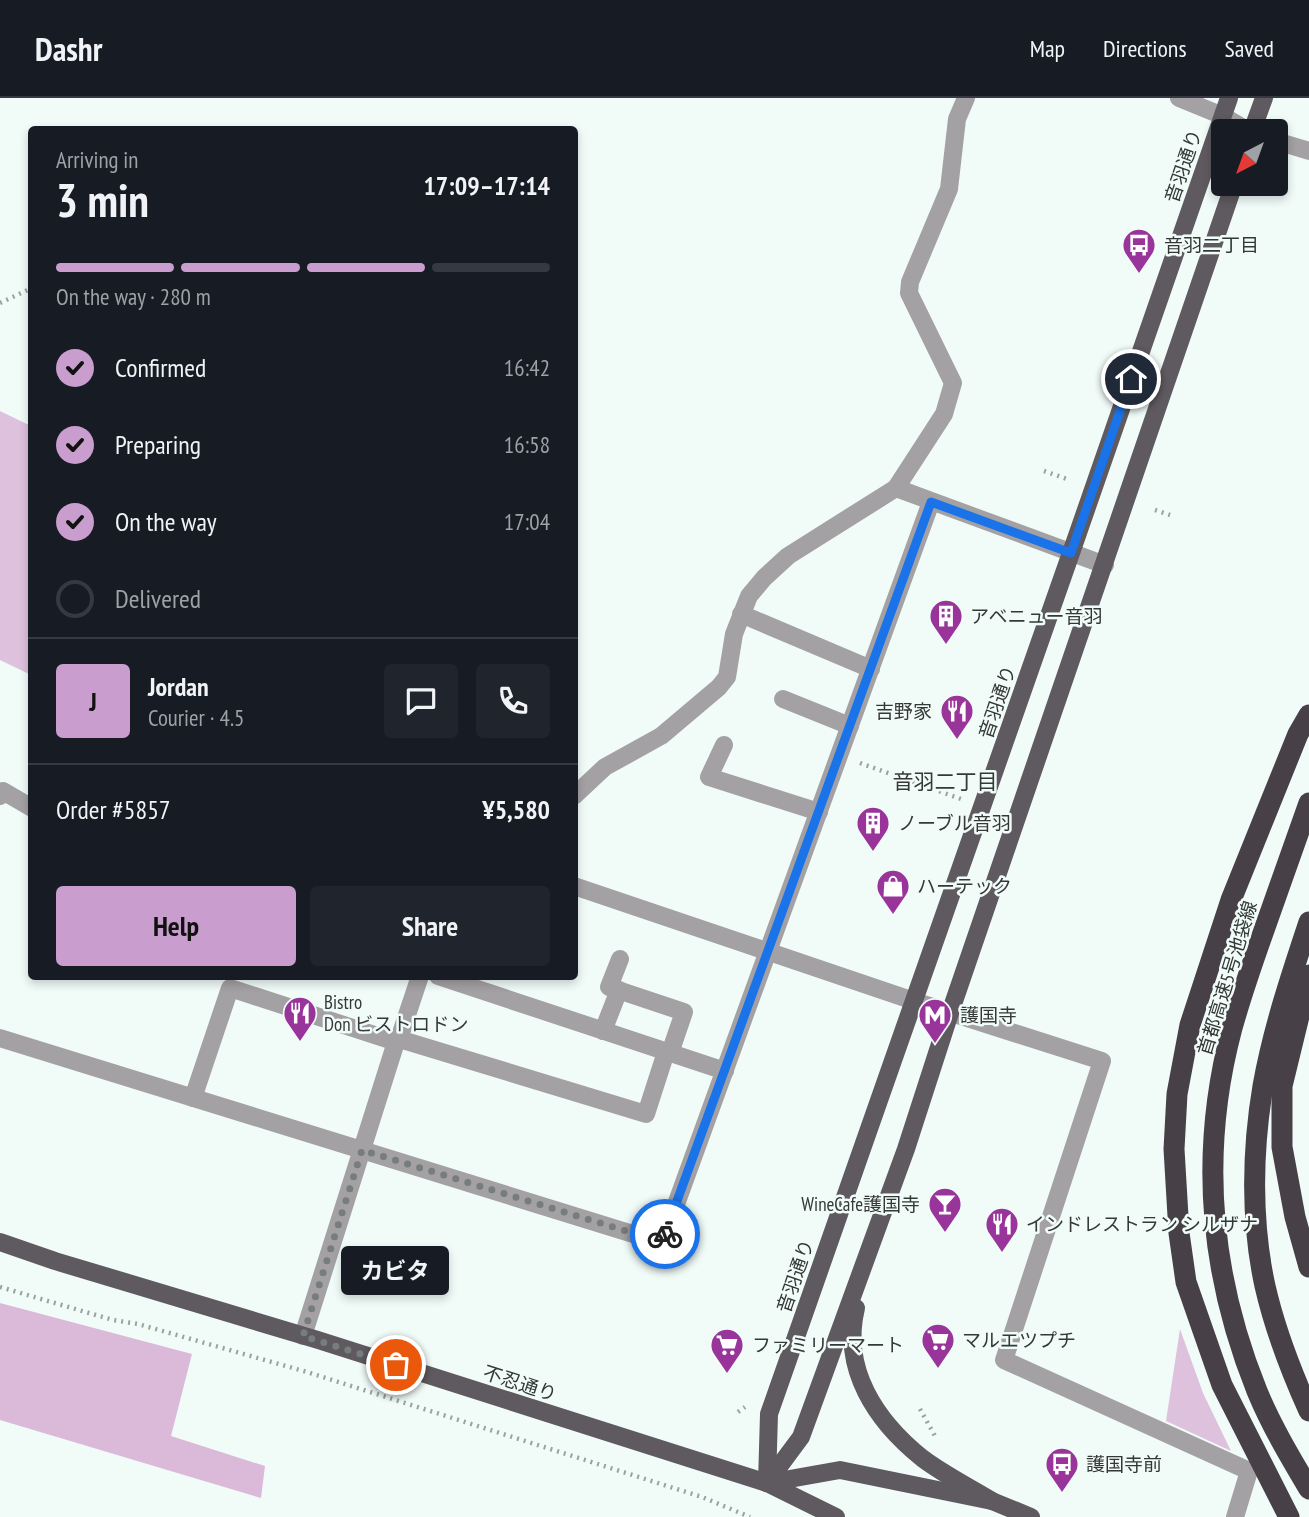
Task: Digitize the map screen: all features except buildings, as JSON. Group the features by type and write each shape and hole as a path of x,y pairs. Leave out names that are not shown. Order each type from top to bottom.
{"highway":[{"path":"1289,1517 1222,1385 1186,1282 1179,1233 1174,1149 1177,1094 1190,1026 1231,900 1293,746 1309,715"},
{"name":"首都高速5号池袋線","path":"1309,803 1232,1028 1220,1084 1212,1158 1217,1250 1239,1343 1258,1393 1309,1489"},
{"path":"1309,922 1273,1041 1260,1107 1255,1164 1259,1246 1265,1286 1277,1329 1309,1411"},
{"path":"1309,975 1282,1086 1282,1147 1292,1205 1309,1267"}],"main road":[{"name":"音羽通り","path":"767,1483 769,1414 1229,98"},
{"path":"1255,119 1264,98"},
{"path":"836,1517 767,1483 801,1437 906,1149 950,1013 1230,196"},
{"name":"不忍通り","path":"0,1242 767,1483 840,1470 992,1501 1031,1517"},
{"path":"869,1250 853,1318 852,1349 860,1381 882,1420 901,1440 924,1460 992,1501"}],"street":[{"path":"578,792 605,767 661,736 719,687 727,677 734,635 749,596 788,556 896,488 944,414 953,383 909,293 910,282 949,189 957,119 966,98"},
{"path":"1179,98 1228,119"},
{"path":"1288,145 1309,151"},
{"path":"896,488 1105,565"},
{"path":"0,1038 662,1242 931,502"},
{"path":"741,614 871,669"},
{"path":"783,699 850,726"},
{"path":"724,745 709,777 819,812"},
{"path":"0,796 3,791 28,806"},
{"path":"578,887 950,1013 1102,1061 1004,1360 1249,1471 1235,1517"},
{"path":"193,1098 230,988 646,1114 684,1012 609,987 620,959"},
{"path":"303,1336 419,980"},
{"path":"450,980 725,1071"},
{"path":"603,1031 619,990"}],"path":[{"path":"0,303 28,290"},
{"path":"1044,471 1070,480"},
{"path":"1155,510 1170,515"},
{"path":"839,756 961,799"},
{"path":"0,1287 307,1372 702,1497 750,1517"},
{"path":"738,1412 745,1407"},
{"path":"920,1409 936,1436"}],"shaded area":[{"path":"0,411 28,425 28,674 0,660"},
{"path":"0,1303 192,1354 171,1436 265,1466 261,1498 0,1420"},
{"path":"1180,1329 1203,1393 1231,1451 1166,1421"}],"way so far":[{"path":"396,1365 303,1336 362,1150 662,1242 665,1234"}],"place":[{"name":"音羽二丁目","path":"1139,275"},
{"name":"アベニュー音羽","path":"946,646"},
{"name":"吉野家","path":"957,741"},
{"name":"ノーブル音羽","path":"873,853"},
{"name":"ハーテック","path":"893,916"},
{"name":"Bistro Don ビストロドン","path":"300,1043"},
{"name":"護国寺","path":"935,1045"},
{"name":"WineCafe護国寺","path":"945,1234"},
{"name":"インドレストラン シルザナ","path":"1002,1254"},
{"name":"カビタ","path":"396,1365"},
{"name":"マルエツプチ","path":"938,1370"},
{"name":"ファミリーマート","path":"727,1375"},
{"name":"護国寺前","path":"1062,1494"}],"district":[{"name":"音羽二丁目","path":"945,782"}],"route":[{"path":"665,1234 931,502 1071,553 1131,379"}]}
